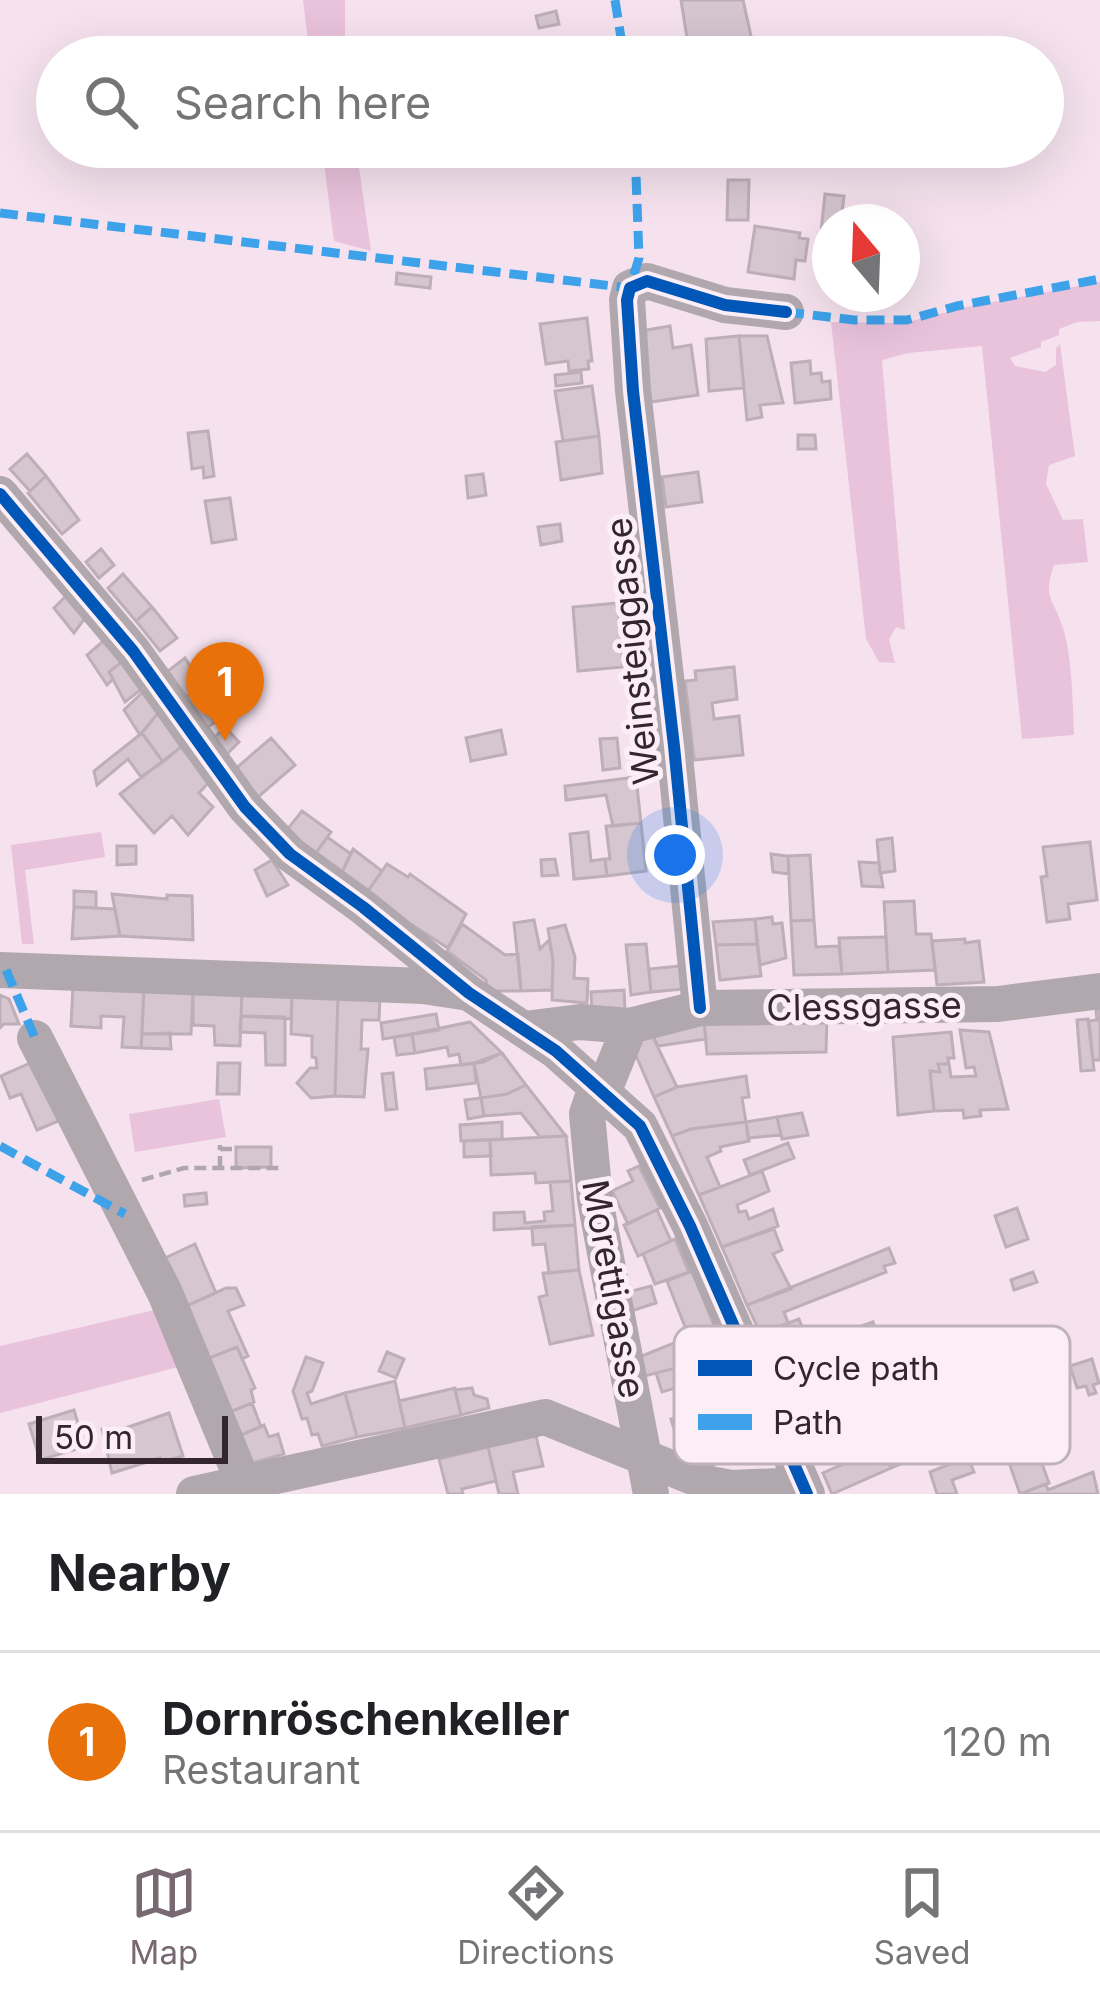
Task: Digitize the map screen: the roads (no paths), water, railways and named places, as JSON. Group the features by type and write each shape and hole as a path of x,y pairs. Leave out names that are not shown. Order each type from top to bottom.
{"street":[{"name":"Weinsteiggasse","path":"700,1008 627,300 630,288 647,281 725,305 786,312"},
{"path":"0,494 133,651 245,807 290,854 604,1090 640,1126 734,1326"},
{"path":"0,970 423,986 469,993"},
{"name":"Clessgasse","path":"524,1028 580,1022 630,1026 700,1008 998,1004 1100,991"},
{"path":"604,1090 630,1026"},
{"path":"35,1038 165,1293 245,1488"},
{"name":"Morettigasse","path":"604,1090 592,1100 587,1114 595,1200 648,1476"},
{"path":"194,1494 245,1488 545,1417 648,1476 731,1488 805,1489"}],"place":[{"name":"Dornröschenkeller","path":"225,741"}]}
